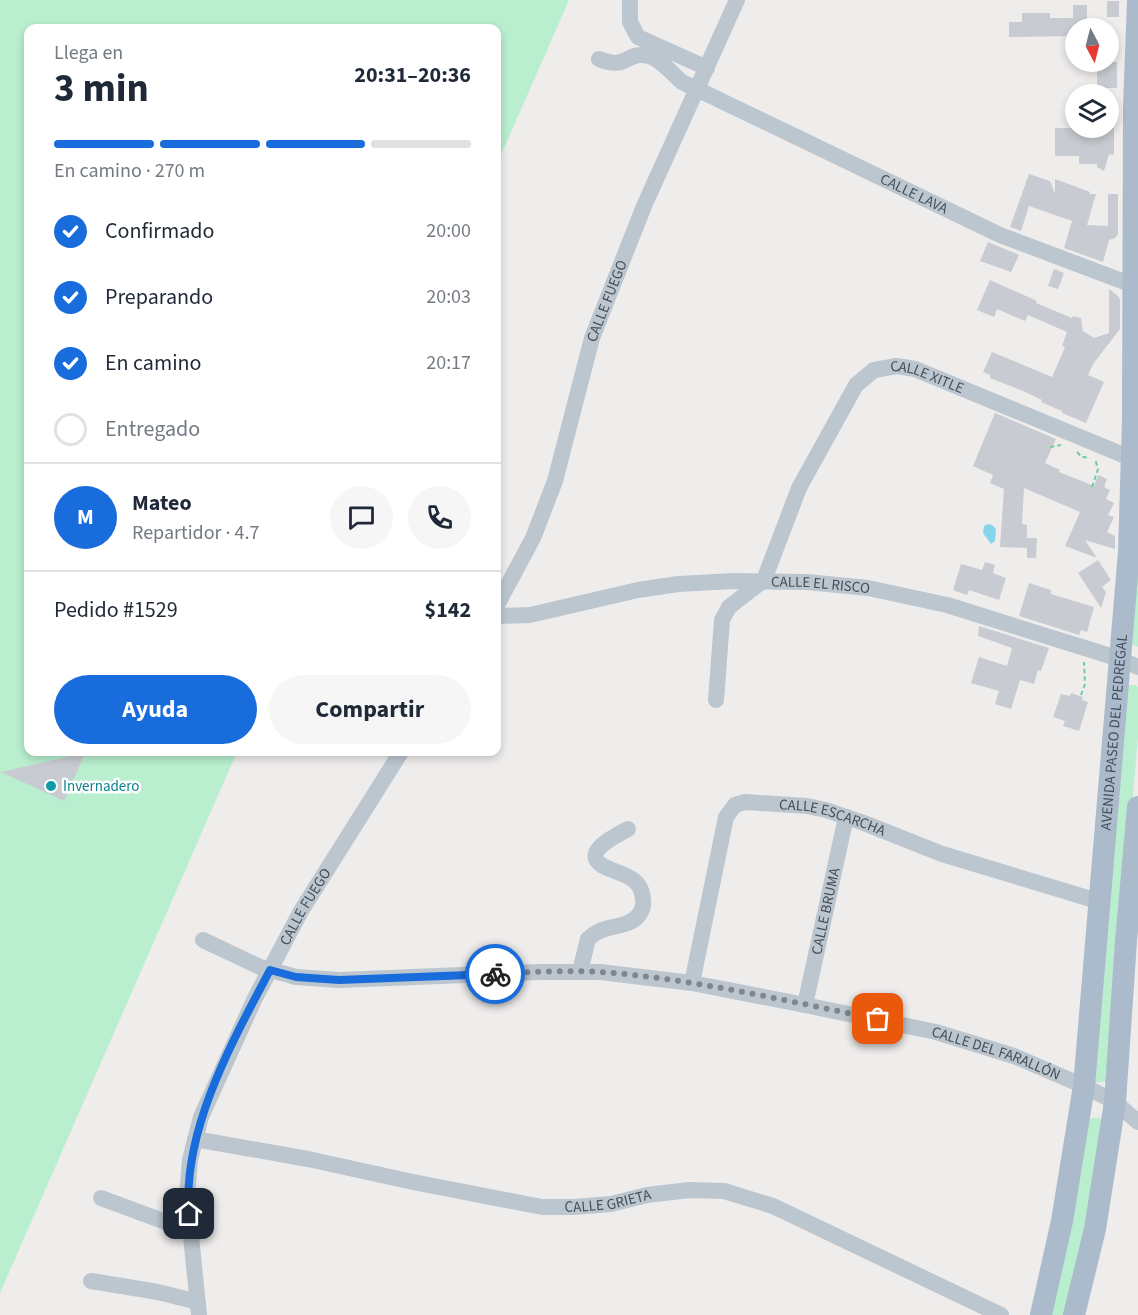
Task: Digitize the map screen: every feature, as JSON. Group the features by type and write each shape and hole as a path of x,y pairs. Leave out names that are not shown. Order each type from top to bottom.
{"main road":[{"name":"AVENIDA PASEO DEL PEDREGAL","path":"1041,1315 1062,1221 1084,1086 1101,902 1129,663 1129,552 1136,287 1134,107 1137,0"},
{"name":"AVENIDA PASEO DEL PEDREGAL","path":"1074,1315 1095,1229 1115,1102 1138,807"}],"street":[{"path":"630,0 630,22 638,37 707,68"},
{"name":"CALLE FUEGO","path":"501,598 533,538 555,481 598,323 644,206 737,0"},
{"name":"CALLE LAVA","path":"599,59 609,64 618,64 634,56 648,56 660,62 682,82 1000,235 1136,287"},
{"name":"CALLE XITLE","path":"764,580 800,488 856,385 874,370 897,366 915,369 1133,459"},
{"path":"716,700 722,620 729,607 764,580"},
{"name":"CALLE EL RISCO","path":"501,616 530,615 638,590 678,584 764,580 807,582 868,588 947,605 1129,663"},
{"name":"CALLE FUEGO","path":"198,1309 187,1197 190,1160 201,1117 228,1055 302,911 399,756"},
{"name":"CALLE ESCARCHA","path":"692,983 726,817 735,806 745,802 807,806 846,817 942,854 1101,902"},
{"name":"CALLE BRUMA","path":"805,1005 846,817"},
{"path":"580,971 582,955 588,939 600,930 624,925 638,916 644,905 639,885 632,878 601,865 597,858 600,846 606,840 628,829"},
{"name":"CALLE DEL FARALLÓN","path":"203,940 270,970 296,977 339,980 580,971 692,983 878,1019 977,1043 1014,1056 1115,1102 1138,1122"},
{"name":"CALLE GRIETA","path":"195,1139 309,1159 413,1182 542,1206 574,1207 611,1204 647,1195 689,1190 724,1191 773,1206 1000,1315"},
{"path":"100,1198 190,1232"},
{"path":"91,1281 158,1292 198,1309"}],"path":[{"path":"1050,447 1066,446"},
{"path":"1073,449 1080,456 1093,458 1097,462 1098,469 1092,488"},
{"path":"1081,695 1085,684 1083,660"}],"green space":[{"path":"0,0 569,0 501,155 501,24 24,24 24,756 235,756 0,1293"},
{"path":"1138,535 1138,647 1132,644"},
{"path":"1128,685 1138,687 1138,738 1108,1081 1095,1083"},
{"path":"1091,1118 1100,1118 1103,1124 1088,1221 1066,1315 1049,1315 1086,1126"}],"water":[{"path":"988,524 996,529 995,541 991,544 983,533 984,526"}],"building":[{"path":"1107,1 1119,1 1119,17 1107,17"},
{"path":"1073,5 1087,5 1087,18 1073,18"},
{"path":"1022,13 1050,13 1050,18 1065,18 1065,36 1009,37 1009,22 1022,22"},
{"path":"1097,72 1117,72 1117,84 1097,84"},
{"path":"1055,128 1065,128 1065,138 1114,138 1114,155 1109,154 1104,171 1097,167 1097,164 1079,164 1079,156 1055,156"},
{"path":"1029,174 1050,181 1055,194 1055,179 1090,192 1089,194 1096,194 1087,225 1108,226 1108,194 1118,194 1118,234 1109,240 1103,262 1064,248 1072,221 1029,206 1021,231 1010,227"},
{"path":"988,242 1019,255 1011,272 980,261"},
{"path":"1054,269 1064,273 1058,289 1048,286"},
{"path":"990,280 1037,301 1036,303 1072,318 1073,316 1081,318 1083,331 1094,338 1109,333 1109,289 1120,299 1120,329 1093,364 1088,375 1104,382 1086,423 1062,413 1023,391 990,378 990,375 983,372 992,352 1052,377 1065,347 1062,346 1067,332 1028,315 1025,321 997,309 994,317 977,310"},
{"path":"995,413 1056,439 1045,463 1060,470 1059,472 1094,486 1098,475 1107,479 1104,487 1110,490 1106,499 1114,503 1108,515 1114,517 1107,532 1115,536 1115,549 1085,540 1097,558 1065,546 1080,512 1024,488 1022,524 1027,525 1027,538 1037,538 1036,558 1027,558 1027,548 1000,547 1004,489 990,483 993,475 973,466"},
{"path":"1098,560 1111,580 1102,587 1106,592 1101,608 1078,573"},
{"path":"985,562 995,565 993,573 1006,578 999,600 969,590 967,595 953,590 961,564 982,570"},
{"path":"1029,583 1051,590 1051,594 1094,607 1087,632 1081,630 1079,635 1019,616"},
{"path":"979,626 1049,648 1034,684 1020,680 1011,709 995,704 999,691 971,683 979,657 1007,666 1012,648 978,636"},
{"path":"1071,693 1083,697 1082,700 1088,702 1079,731 1063,726 1065,721 1053,717 1061,694 1070,696"},
{"name":"Invernadero","path":"72,756 84,756 64,801 1,772"}],"way so far":[{"path":"495,974 580,971 632,975 692,983 878,1019"}],"place":[{"name":"Invernadero","path":"51,786"}],"route":[{"path":"189,1214 187,1197 190,1160 201,1117 228,1055 270,970 296,977 339,980 495,974"}]}
